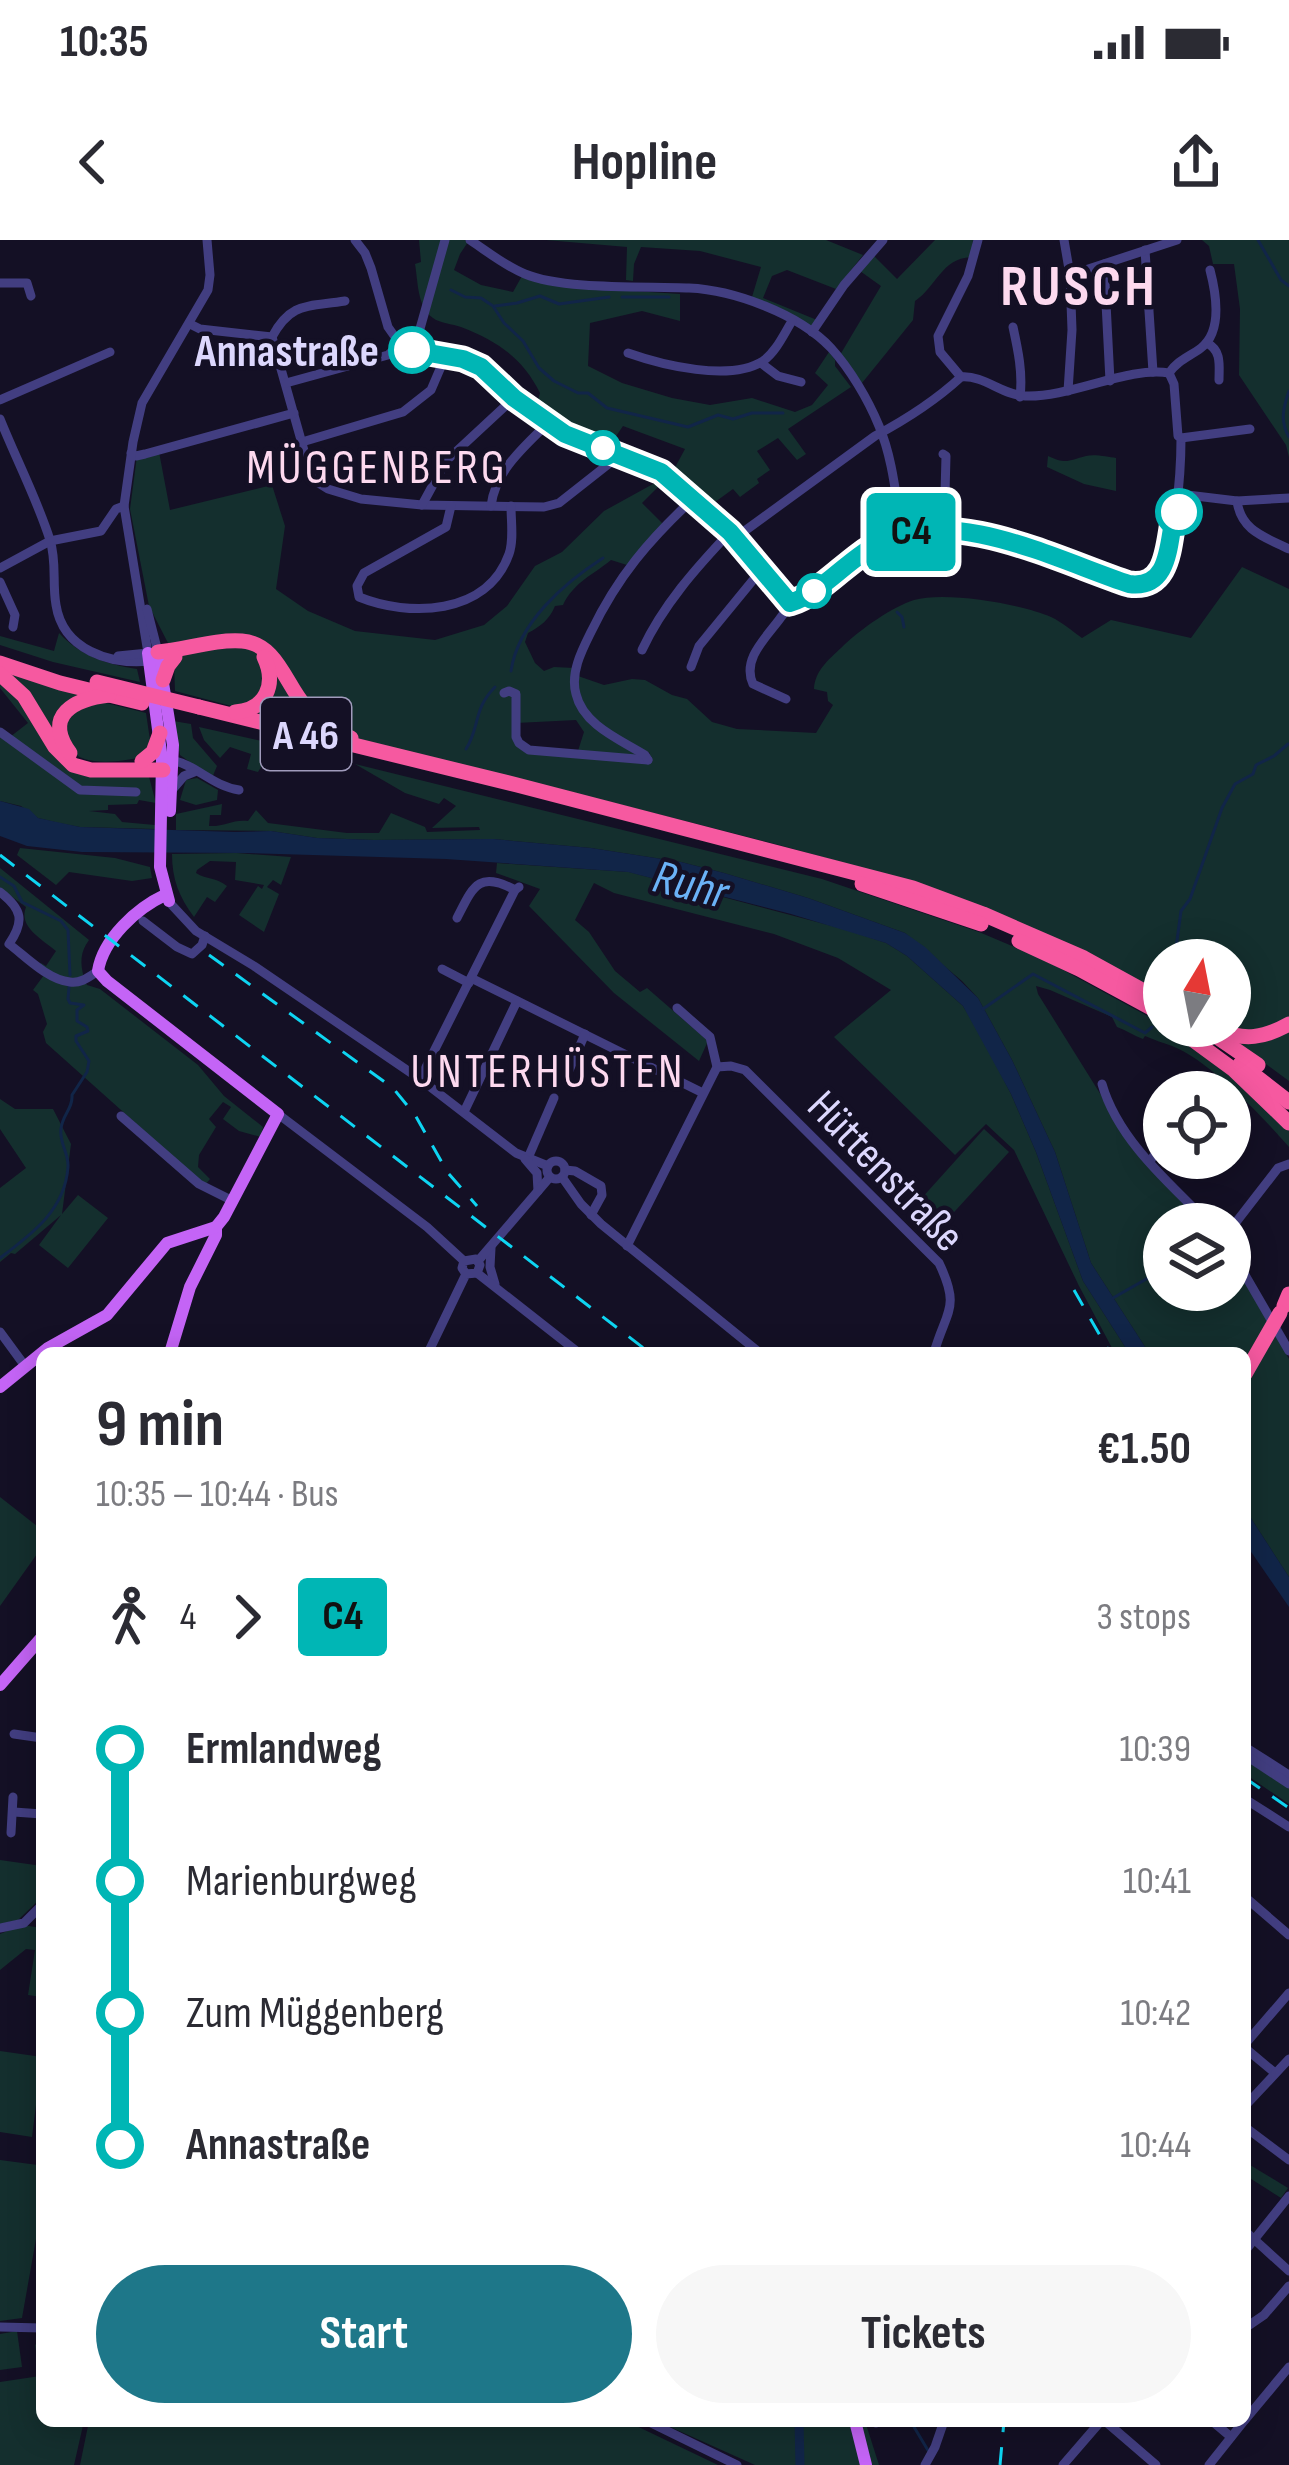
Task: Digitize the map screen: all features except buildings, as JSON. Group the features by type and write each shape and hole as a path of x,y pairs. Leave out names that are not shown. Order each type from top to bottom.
{"highway":[{"path":"158,650 231,641 260,646 323,722 410,759"},
{"path":"158,650 239,645 266,659 271,682 256,707 244,712 201,711"},
{"path":"158,650 168,665 163,680"},
{"name":"A 46","path":"0,653 103,689"},
{"name":"A 46","path":"0,663 410,759 913,888 1084,958 1143,998"},
{"path":"0,674 25,696 68,762 91,770 168,765"},
{"path":"103,689 70,706 60,724 63,744 74,757 101,764 142,760 168,765"},
{"name":"A 46","path":"201,711 825,872 982,925 1143,1002"},
{"path":"142,760 153,752 160,733"},
{"path":"1251,1038 1289,1024"},
{"path":"1205,1047 1289,1123"},
{"path":"1212,1047 1289,1102"},
{"path":"1235,1047 1289,1089"},
{"path":"1251,1363 1286,1302"}],"main road":[{"path":"158,650 160,733 172,790 165,822"},
{"path":"163,680 168,895 135,915 100,959 98,971 278,1114 216,1227 185,1300 172,1347"},
{"path":"50,1347 107,1316 167,1243 216,1227"},
{"path":"0,1387 36,1357"},
{"path":"0,1685 36,1644"},
{"path":"856,2427 866,2465"}],"street":[{"path":"158,650 124,506 142,404 208,290 207,240"},
{"path":"356,240 371,268 385,320 400,344 481,367 514,398 565,434 661,472 732,535 794,602"},
{"path":"414,350 446,240"},
{"path":"470,240 510,267 540,279 704,289 750,301 812,332 849,372 882,432 902,533"},
{"path":"812,332 883,240"},
{"path":"961,377 940,352 938,337 968,277 978,240"},
{"path":"1064,240 1072,330 1068,391"},
{"path":"1070,275 1177,240"},
{"path":"1145,250 1153,372"},
{"path":"1103,264 1110,381"},
{"path":"1169,373 1177,362 1207,343 1214,327 1210,270"},
{"path":"0,284 27,284 31,296"},
{"path":"345,301 292,311 272,337 312,478 328,489 361,499 422,505 552,506 620,455"},
{"path":"628,353 679,368 725,370 760,363 792,321"},
{"path":"190,324 272,337"},
{"path":"1013,327 1020,397"},
{"path":"1207,343 1219,356 1219,380"},
{"path":"286,382 388,355 400,344"},
{"path":"0,400 110,352"},
{"path":"302,442 403,412 431,390 446,355"},
{"path":"760,363 783,379 801,382"},
{"path":"642,650 689,575 732,535 891,430 961,377 977,378 1020,397 1169,373"},
{"path":"786,699 749,680 748,668 758,648 794,602 880,542 902,533 944,531 991,537 1129,584 1152,582 1160,572 1178,517 1181,437 1169,373"},
{"path":"422,505 446,461 514,398"},
{"path":"131,453 145,454 294,413"},
{"path":"0,419 50,541 59,620 75,642 105,658 124,661 158,650"},
{"path":"491,506 496,483 548,423"},
{"path":"1181,437 1250,431"},
{"path":"943,454 944,531"},
{"path":"1178,496 1238,501 1289,498"},
{"path":"509,693 515,733 526,749 648,760 593,721 577,697 575,674 620,578 694,498"},
{"path":"1238,501 1239,512 1252,531 1289,549"},
{"path":"0,568 50,541 101,531 116,509 124,506"},
{"path":"451,506 446,527 364,573 356,586 359,597 387,607 418,610 444,607 470,596 496,575 508,556 511,506"},
{"path":"691,668 699,646 761,569"},
{"path":"0,582 15,615 14,627"},
{"path":"128,655 137,647 158,650"},
{"path":"105,658 158,650"},
{"path":"0,732 80,790 136,792"},
{"path":"168,765 183,761 221,787 239,790"},
{"path":"172,790 184,776 197,773"},
{"path":"420,1079 517,889 482,881 472,889 457,918"},
{"path":"0,892 11,901 21,922 8,944 68,982 98,971"},
{"path":"168,895 205,936 420,1079 525,1157 556,1172 591,1215 753,1347"},
{"path":"143,921 177,947 191,951 205,936"},
{"path":"442,969 703,1093"},
{"path":"464,1112 517,1001"},
{"path":"627,1246 717,1067 710,1037 677,1008"},
{"path":"567,1075 586,1034"},
{"name":"Hüttenstraße","path":"717,1067 745,1070 939,1263 951,1288 951,1308 936,1347"},
{"path":"1102,1084 1128,1135 1143,1153"},
{"path":"525,1157 554,1098"},
{"path":"258,1100 266,1118 266,1136"},
{"path":"278,1114 427,1227 464,1261 472,1257 474,1269 496,1289 571,1347"},
{"path":"121,1116 199,1184 233,1201"},
{"path":"525,1157 536,1171 538,1191"},
{"path":"1251,1203 1279,1168 1289,1164"},
{"path":"431,1347 474,1269 556,1172 575,1172 601,1186 602,1195 591,1215"},
{"path":"1167,1179 1190,1203"},
{"path":"491,1248 496,1289"},
{"path":"1251,1285 1289,1351"},
{"path":"0,1332 25,1366"},
{"path":"14,1734 36,1737"},
{"path":"1251,1754 1286,1774"},
{"path":"1251,1754 1286,1774"},
{"path":"11,1833 13,1797"},
{"path":"1251,1803 1289,1827"},
{"path":"14,1812 36,1814"},
{"path":"1251,1902 1289,1935"},
{"path":"0,1928 24,1923 36,1911"},
{"path":"1251,2039 1289,1993"},
{"path":"1251,2051 1289,2077"},
{"path":"1251,2099 1289,2059"},
{"path":"1251,2132 1289,2160"},
{"path":"1251,2244 1289,2196"},
{"path":"1251,2236 1289,2271"},
{"path":"1251,2324 1289,2286"},
{"path":"0,2327 36,2325"},
{"path":"1251,2414 1287,2374"},
{"path":"659,2427 737,2465"},
{"path":"931,2461 942,2427"},
{"path":"1063,2465 1098,2427"},
{"path":"1110,2427 1156,2465"},
{"path":"1220,2427 1231,2437"},
{"path":"1209,2465 1240,2427"}],"green space":[{"path":"419,240 465,240 454,270 481,285 513,292 522,276 572,287 680,294 680,321 642,311 590,323 588,366 622,383 710,405 752,398 795,412 812,405 828,385 815,373 829,352 851,387 788,429 806,454 797,460 778,438 757,451 770,470 757,479 759,483 740,497 733,489 711,505 679,474 672,473 685,449 623,426 610,445 564,427 536,407 540,393 508,352 474,332 433,318 419,293 415,264 421,262"},
{"path":"546,240 826,240 863,255 836,289 787,270 772,276 763,298 817,320 810,329 752,297 761,267 700,251 641,247 633,281 626,280 627,247"},
{"path":"935,240 973,240 971,257 946,268 915,301 913,320 862,383 840,355 881,286 860,271 874,256 897,279"},
{"path":"1202,240 1289,240 1289,457 1286,445 1239,375 1240,309 1234,264 1213,264 1209,246"},
{"path":"159,452 170,510 272,485 285,526 276,589 308,611 355,631 435,640 484,625 507,606 535,566 562,552 604,511 663,482 642,503 664,525 627,565 611,560 578,585 563,605 555,606 528,633 525,642 544,671 574,668 575,692 588,718 647,761 650,753 612,733 591,715 583,704 578,676 604,685 645,680 687,699 712,722 737,729 816,733 833,705 827,692 814,689 829,659 868,626 914,600 964,598 1021,608 1051,617 1082,638 1111,620 1191,638 1242,567 1289,589 1289,1081 1243,1047 1251,1047 1251,939 1143,939 1143,983 1038,931 906,882 771,843 175,691 174,663 149,606 130,509 137,456","holes":["515,714 516,723 576,720 584,732 577,754 626,760 527,750 517,742"]},
{"path":"1090,455 1116,458 1116,491 1084,484 1047,467 1048,456 1064,461"},
{"path":"930,538 935,553 900,566 890,549 905,542"},
{"path":"59,633 94,658 137,669 140,682 0,645 0,636 54,651"},
{"path":"3,672 85,693 75,698 60,739"},
{"path":"0,679 23,700 69,771 149,777 156,803 139,800 89,811 115,814 122,822 155,825 155,829 80,827 38,818 21,806 0,801 0,732 10,737 28,723 0,688"},
{"path":"102,702 146,713 150,740 143,757 94,761 70,749 63,728 81,704"},
{"path":"173,721 191,724 193,738 217,766 212,778 180,755"},
{"path":"199,727 275,744 258,772 247,769 251,754 230,747 220,758"},
{"path":"355,764 822,879 979,932 1043,959 1143,1014 1143,1039 1117,1027 1112,1017 1036,986 1124,1132 1143,1154 1143,1179 1165,1179 1187,1203 1143,1203 1143,1311 1251,1311 1251,1292 1289,1359 1289,1577 1251,1518 1251,1347 1145,1347 1091,1263 1055,1152 978,998 905,933 724,873 591,848 493,839 374,840 271,831 176,830 176,814 222,804 221,815 210,815 209,826 248,821 256,810 268,823 347,833 379,833 391,813 427,832 480,830 432,828 456,806 444,798 439,804 405,793"},
{"path":"197,778 218,790 217,800 196,805 180,800 186,780"},
{"path":"20,848 115,858 150,867 152,878 132,881 69,872 56,885 17,855"},
{"path":"172,854 291,857 281,885 273,880 267,887 279,894 264,932 239,915 258,886 262,889 264,885 235,880 236,862 210,861 197,870 227,886 215,902 207,897 194,917 177,887"},
{"path":"497,863 629,872 847,930 907,956 963,1006 979,1032 1036,1152 1083,1281 1125,1347 1111,1347 1014,1150 986,1124 955,1155 834,1037 891,990 838,958 774,934 614,893 594,883 575,920 589,932 615,971 640,992 647,988 708,1041 699,1061 614,993 529,906 540,889 496,873"},
{"path":"0,868 89,940 82,958 84,978 66,980 39,966 46,966 56,951 28,927 26,907 0,888"},
{"path":"44,975 84,980 100,989 198,1065 224,1096 263,1127 261,1137 239,1131 223,1119 231,1107 223,1102 209,1119 216,1127 199,1155 198,1167 210,1179 205,1185 46,1043 47,1024 33,990"},
{"path":"1174,1047 1197,1047 1225,1071 1212,1071"},
{"path":"1251,1094 1289,1127 1289,1147 1251,1107"},
{"path":"0,1099 15,1109 53,1109 71,1144 62,1214 78,1195 108,1218 68,1268 39,1245 61,1215 0,1262 0,1188 26,1168 0,1129"},
{"path":"984,1129 1009,1152 945,1222 920,1200"},
{"path":"0,1497 36,1525 36,1555 0,1606"},
{"path":"1251,1764 1289,1788 1289,1804 1251,1778"},
{"path":"0,1860 36,1865 36,1903 18,1920 0,1924"},
{"path":"22,1925 36,1927 36,1996 28,1995 35,1950 26,1949 0,1970 0,1934"},
{"path":"0,2051 36,2056 32,2137 0,2132"},
{"path":"0,2160 36,2165 36,2239 22,2318 0,2321"},
{"path":"1251,2166 1288,2188 1281,2198 1251,2179"},
{"path":"17,2331 22,2367 0,2370 0,2334"},
{"path":"36,2377 36,2427 83,2427 74,2465 0,2465 0,2382"},
{"path":"88,2427 639,2427 718,2465 80,2465"},
{"path":"670,2427 867,2427 879,2465 755,2465"}],"water":[{"name":"Ruhr","path":"0,801 29,809 38,818 80,827 271,831 374,840 493,839 591,848 724,873 905,933 978,998 1055,1152 1091,1263 1145,1347 1125,1347 1083,1281 1011,1094 963,1006 886,943 628,872 446,859 82,852 27,846 0,836"},
{"path":"1251,1518 1289,1577 1289,1607 1251,1552"}],"waterway":[{"path":"1258,240 1289,286"},
{"path":"451,290 493,306 539,368 607,408 688,427 718,415 733,419 752,413 783,413"},
{"path":"495,306 540,296 559,304 609,297"},
{"path":"622,297 669,297"},
{"path":"1289,391 1283,415 1289,437"},
{"path":"511,671 523,637 545,606 603,558"},
{"path":"897,612 904,627"},
{"path":"466,749 483,703 495,687"},
{"path":"1177,939 1181,911 1235,784 1288,744"},
{"path":"0,877 14,886 22,902 61,921 68,930 70,975"},
{"path":"983,1009 1033,974 1143,1032"},
{"path":"0,1258 45,1220 66,1182 62,1124 89,1061 76,1041 76,1036 88,1031 77,1021 77,1010 84,1005 70,1003 69,987"},
{"path":"1113,1298 1143,1281"},
{"path":"799,2427 800,2465"},
{"path":"914,2427 929,2452"}],"railway":[{"path":"0,855 642,1347"},
{"path":"209,955 393,1088 415,1115 448,1173 477,1206"},
{"path":"1074,1290 1107,1347"},
{"path":"1251,1782 1289,1808"},
{"path":"1000,2465 1003,2427"}],"bus line":[{"name":"C4","path":"412,350 481,367 514,398 565,434 661,472 730,532 790,603 880,542 928,530 991,537 1143,585 1160,572 1179,512"}],"place":[{"name":"Annastraße","path":"412,350"}],"district":[{"name":"RUSCH","path":"1079,285"},
{"name":"MÜGGENBERG","path":"377,466"},
{"name":"UNTERHÜSTEN","path":"548,1070"}]}
